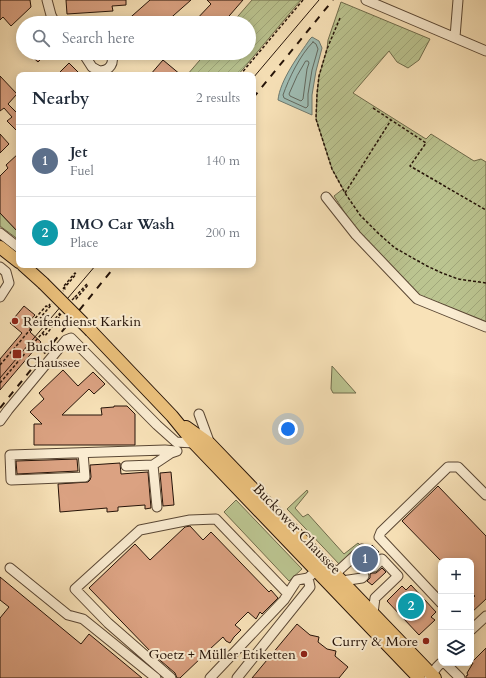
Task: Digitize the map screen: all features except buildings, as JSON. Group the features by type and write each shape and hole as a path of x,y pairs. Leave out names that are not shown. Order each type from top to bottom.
{"main road":[{"path":"0,248 16,260"},
{"name":"Buckower Chaussee","path":"26,268 91,331 172,416 194,443 272,516"},
{"name":"Buckower Chaussee","path":"172,416 210,444 272,516 316,571 369,617 432,677"},
{"name":"Buckower Chaussee","path":"316,571 338,578 419,678"}],"street":[{"path":"47,0 52,16"},
{"path":"366,0 486,51"},
{"path":"455,37 458,0"},
{"path":"88,60 97,71 108,69 112,65 113,60"},
{"path":"326,197 356,235 417,299 486,327"},
{"path":"0,234 16,246"},
{"path":"0,267 6,272 9,283 0,297"},
{"path":"0,421 66,340 71,338 158,426 176,442 210,444 199,414"},
{"path":"126,466 153,465 176,451 194,443"},
{"path":"83,453 85,477 11,480 10,455 165,450 176,451"},
{"path":"153,465 157,507"},
{"path":"438,601 379,537 381,532 448,467 458,466 486,495"},
{"path":"171,678 108,623 76,589 140,530 190,520 216,519 288,594"},
{"path":"338,578 362,549"},
{"path":"369,617 375,598 398,576 382,559 374,567"},
{"path":"10,568 68,615 83,619 156,678"},
{"path":"210,678 284,600 297,580 316,571"},
{"path":"237,678 310,587 316,571"},
{"path":"338,578 362,578 364,576"},
{"path":"474,627 486,616"},
{"path":"432,677 438,666"},
{"path":"448,666 460,678"}],"path":[{"path":"256,56 303,0"},
{"path":"340,18 327,49 320,76 317,94 316,119 332,169 345,193 360,215 395,248 442,273 458,279 486,283"},
{"path":"243,72 253,60"},
{"path":"373,108 426,143 410,166 486,210"},
{"path":"345,193 392,120"},
{"path":"61,294 65,289 63,287 75,273 76,274 67,284 64,288 63,289"},
{"path":"69,303 74,298 76,299 88,285 87,284 77,295 74,298 73,299"},
{"path":"0,365 51,304"},
{"path":"0,383 42,334 45,336 59,318 58,317 60,314"}],"green space":[{"path":"252,0 301,0 256,54 256,16 238,16"},
{"path":"341,2 430,39 419,60 408,68 397,62 389,51 353,93 426,139 431,134 474,161 481,159 486,162 486,322 416,294 354,227 334,196 343,189 332,169 316,119 319,76 327,49 328,40"},
{"path":"200,60 251,60 241,72 190,72"},
{"path":"0,213 16,230 16,238 0,226"},
{"path":"332,366 356,393 333,393 331,389"},
{"path":"307,490 308,492 295,508 303,517 308,514 344,554 358,543 363,545 340,565 287,509"},
{"path":"236,500 302,569 289,581 224,512"}],"water":[{"path":"312,37 319,41 322,48 312,95 312,115 278,100 279,92 286,76"}],"tram line":[{"path":"256,74 319,0"},
{"path":"0,378 93,268"}],"railway":[{"path":"256,94 333,0"},
{"path":"0,408 114,268"}],"place":[{"name":"Reifendienst Karkin","path":"15,321"},
{"name":"Buckower Chaussee","path":"17,354"},
{"name":"Jet","path":"365,559"},
{"name":"IMO Car Wash","path":"411,606"},
{"name":"Curry & More","path":"426,641"},
{"name":"Goetz + Müller Etiketten","path":"304,654"}]}
